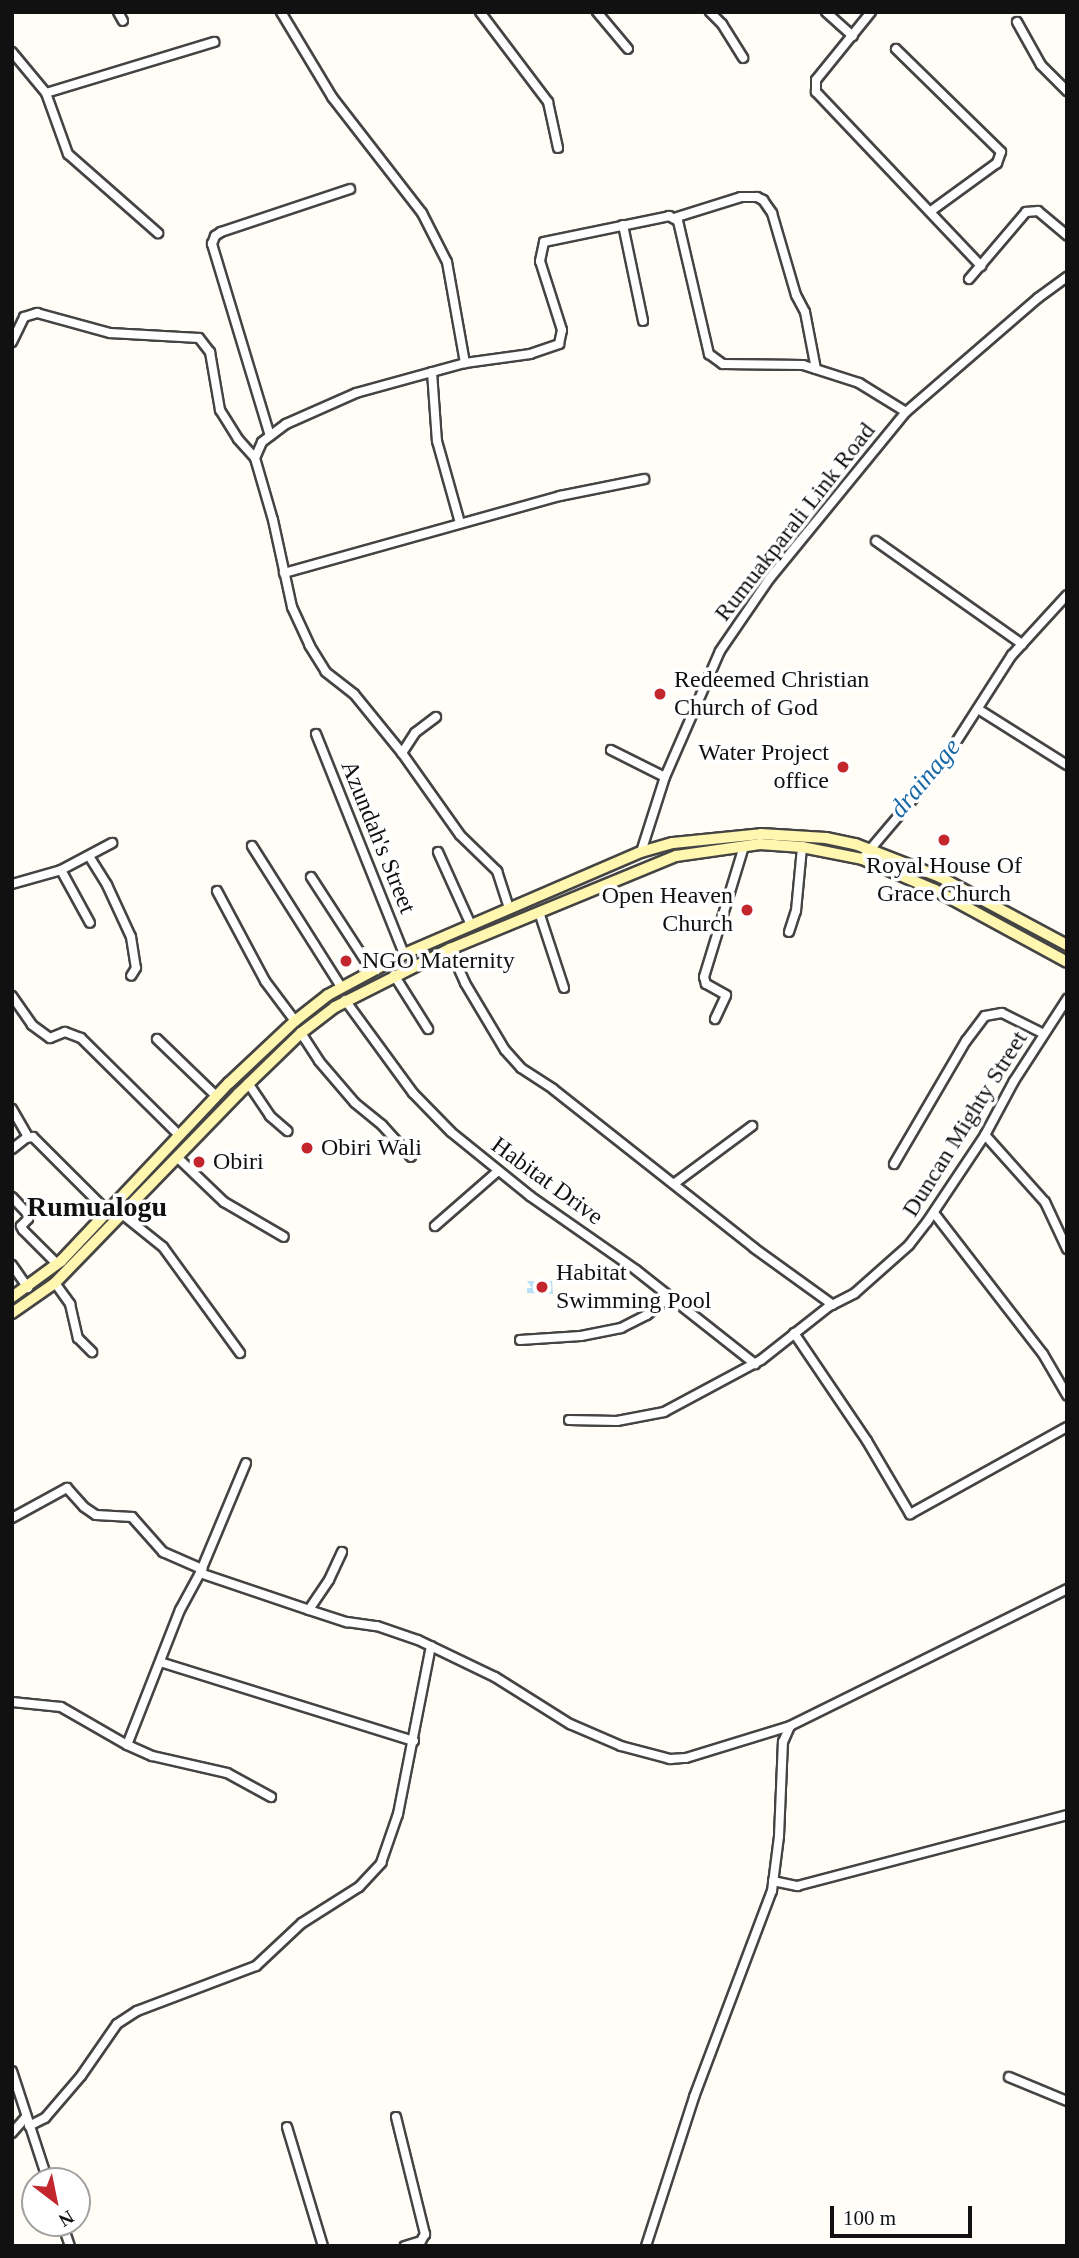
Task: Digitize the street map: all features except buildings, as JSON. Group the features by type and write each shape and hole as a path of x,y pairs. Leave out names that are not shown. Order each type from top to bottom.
{"main road":[{"path":"12,1297 28,1288 57,1264 216,1096 295,1021 341,987 404,954 641,852 697,839 761,834 826,838 869,848 940,877 1067,946"},
{"path":"12,1313 55,1283 248,1083 301,1033 345,1000 450,948 676,856 744,846 802,847 862,859 934,890 1067,962"}],"street":[{"path":"281,12 332,97 422,213 447,262 465,363"},
{"path":"480,12 548,102 553,114 558,148"},
{"path":"597,12 628,49"},
{"path":"710,12 722,24 743,58"},
{"path":"826,12 853,36"},
{"path":"871,12 816,80 816,92 981,266"},
{"path":"1017,22 1041,65 1067,91"},
{"path":"46,93 214,42"},
{"path":"896,49 1002,152 998,163 931,211"},
{"path":"12,52 46,93 68,154 158,233"},
{"path":"270,436 212,244 215,236 221,232 350,189"},
{"path":"255,458 262,442 286,424 356,393 465,363 530,354 559,344 562,330 540,261 544,242 670,216 674,218 741,197 757,197 763,200 772,214 796,295 805,312 816,369"},
{"path":"969,279 1020,219 1032,210 1067,235"},
{"path":"674,218 709,354 723,364 803,365 859,383 906,412"},
{"path":"623,225 643,321"},
{"name":"Rumuakparali Link Road","path":"641,852 665,777 720,651 746,612 906,412 1038,298 1067,277"},
{"path":"12,342 24,317 37,313 110,332 199,338 210,352 220,410 238,439 255,458 292,607 326,672 354,694 402,753 460,835 496,871 509,908"},
{"path":"432,372 438,441 460,523"},
{"path":"284,573 560,496 644,479"},
{"path":"876,541 1022,645"},
{"path":"862,859 940,767 1022,645 1067,595"},
{"path":"978,709 1067,765"},
{"path":"402,753 415,733 436,717"},
{"name":"Azundah's Street","path":"316,734 404,954"},
{"path":"611,750 665,777"},
{"path":"12,884 61,870 112,842"},
{"path":"252,846 341,987"},
{"path":"715,1019 726,995 706,984 704,978 744,846"},
{"path":"789,932 796,911 802,847"},
{"path":"438,852 471,925"},
{"path":"89,856 128,929 136,968 131,976"},
{"path":"61,870 90,923"},
{"path":"311,877 372,971"},
{"path":"217,891 265,981 295,1021"},
{"path":"539,912 564,988"},
{"path":"450,948 465,983 505,1050 520,1068 554,1088 765,1256 833,1306"},
{"path":"394,975 428,1029"},
{"path":"12,996 32,1025 50,1038 65,1032 80,1038 179,1135"},
{"name":"Duncan Mighty Street","path":"569,1420 617,1421 664,1412 755,1364 794,1333 855,1293 894,1260 934,1213 985,1136 1067,999"},
{"name":"Habitat Drive","path":"345,1000 412,1093 451,1132 498,1171 755,1364"},
{"path":"894,1164 966,1041 985,1016 1002,1013 1044,1034"},
{"path":"301,1033 319,1061 355,1103 382,1125 411,1157"},
{"path":"157,1039 216,1096"},
{"path":"248,1083 270,1116 287,1131"},
{"path":"12,1109 28,1137"},
{"path":"675,1183 752,1126"},
{"path":"12,1149 33,1136 108,1212"},
{"path":"985,1136 1045,1202 1067,1249"},
{"path":"177,1157 224,1202 284,1237"},
{"path":"435,1226 498,1171"},
{"path":"12,1197 28,1219 21,1226 23,1230 57,1264"},
{"path":"934,1213 1043,1354 1067,1395"},
{"path":"122,1215 163,1247 240,1353"},
{"path":"12,1265 28,1288"},
{"path":"55,1283 70,1304 78,1338 92,1352"},
{"path":"520,1340 580,1336 621,1328 648,1315 669,1297"},
{"path":"794,1333 867,1441 910,1514 1067,1427"},
{"path":"127,1745 180,1611 201,1571 246,1463"},
{"path":"12,1518 67,1488 84,1507 96,1515 132,1517 163,1552 201,1571 347,1622 377,1626 431,1647 495,1676 570,1724 653,1757 686,1758 790,1726 1067,1589"},
{"path":"309,1609 329,1580 342,1552"},
{"path":"12,2133 27,2122 45,2118 81,2076 117,2024 136,2011 256,1966 302,1923 359,1887 381,1863 398,1814 431,1647"},
{"path":"160,1661 414,1741"},
{"path":"12,1702 61,1707 127,1745 152,1756 227,1773 271,1797"},
{"path":"646,2246 694,2097 773,1881 783,1742 790,1726"},
{"path":"773,1881 797,1886 1067,1815"},
{"path":"12,2071 43,2167"},
{"path":"1009,2077 1067,2101"},
{"path":"396,2117 425,2234 421,2241 405,2246"},
{"path":"287,2127 323,2246"}],"water":[{"name":"Habitat Swimming Pool","path":"527,1281 552,1281 553,1294 527,1293 527,1288 532,1288"}],"waterway":[{"name":"drainage","path":"874,837 902,806"}],"place":[{"name":"Redeemed Christian Church of God","path":"660,694"},
{"name":"Water Project office","path":"843,767"},
{"name":"Royal House Of Grace Church","path":"944,840"},
{"name":"Open Heaven Church","path":"747,910"},
{"name":"NGO Maternity","path":"346,961"},
{"name":"Obiri Wali","path":"307,1148"},
{"name":"Obiri","path":"199,1162"},
{"name":"Habitat Swimming Pool","path":"542,1287"}],"district":[{"name":"Rumualogu","path":"97,1207"}]}
